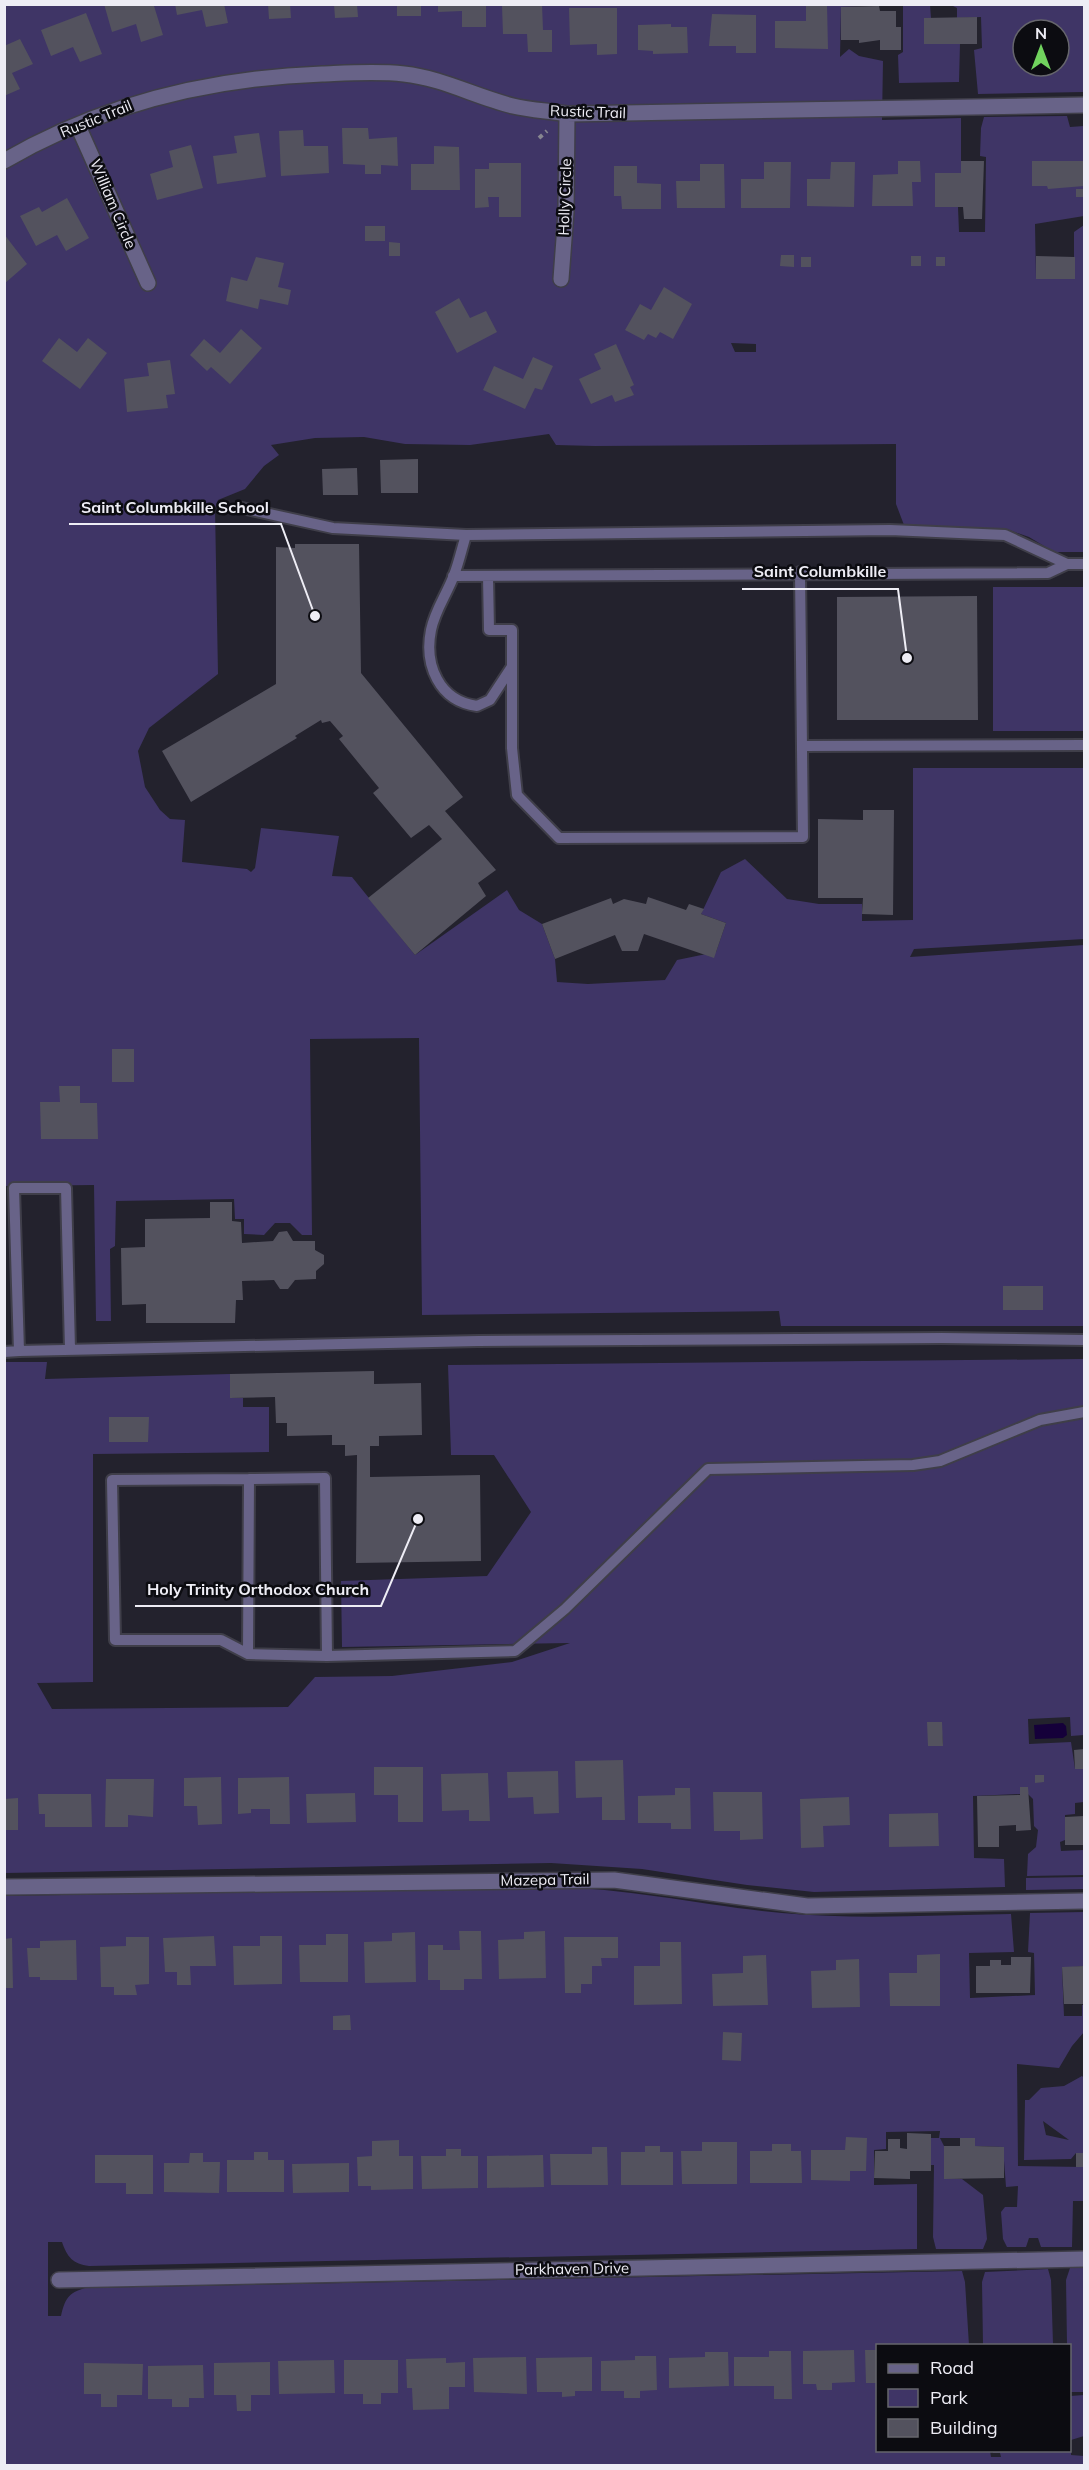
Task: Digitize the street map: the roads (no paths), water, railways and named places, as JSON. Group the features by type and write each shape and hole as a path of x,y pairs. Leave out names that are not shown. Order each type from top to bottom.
{"street":[{"name":"Rustic Trail","path":"4,161 33,144 127,105 168,93 260,76 404,74 451,85 512,105 567,114 1084,105"},
{"name":"Holly Circle","path":"561,279 566,212 567,114"},
{"name":"William Circle","path":"78,126 148,283"},
{"name":"Mazepa Trail","path":"4,1887 614,1880 807,1906 1084,1901"},
{"name":"Parkhaven Drive","path":"59,2280 1084,2259"}],"lane":[{"path":"242,507 333,528 466,535 890,530 993,535 1005,536 1067,564 1084,564"},
{"path":"466,535 453,576 431,630 429,648 438,686 452,697 470,705 484,704 511,668"},
{"path":"453,576 800,572 1048,573 1067,564"},
{"path":"488,576 489,630 512,630 512,748 517,795 559,838 803,837 800,572"},
{"path":"802,746 1084,746"},
{"path":"19,1351 14,1188 66,1188 70,1349"},
{"path":"4,1352 489,1341 942,1338 1084,1340"},
{"path":"327,1656 324,1478 112,1480 115,1640 221,1640 248,1654 327,1656 514,1651 564,1609 708,1469 913,1465 931,1462 1040,1420 1084,1412"},
{"path":"248,1654 249,1479"}],"place":[{"name":"Saint Columbkille School","path":"315,616"},
{"name":"Saint Columbkille","path":"907,658"},
{"name":"Holy Trinity Orthodox Church","path":"418,1519"}]}
